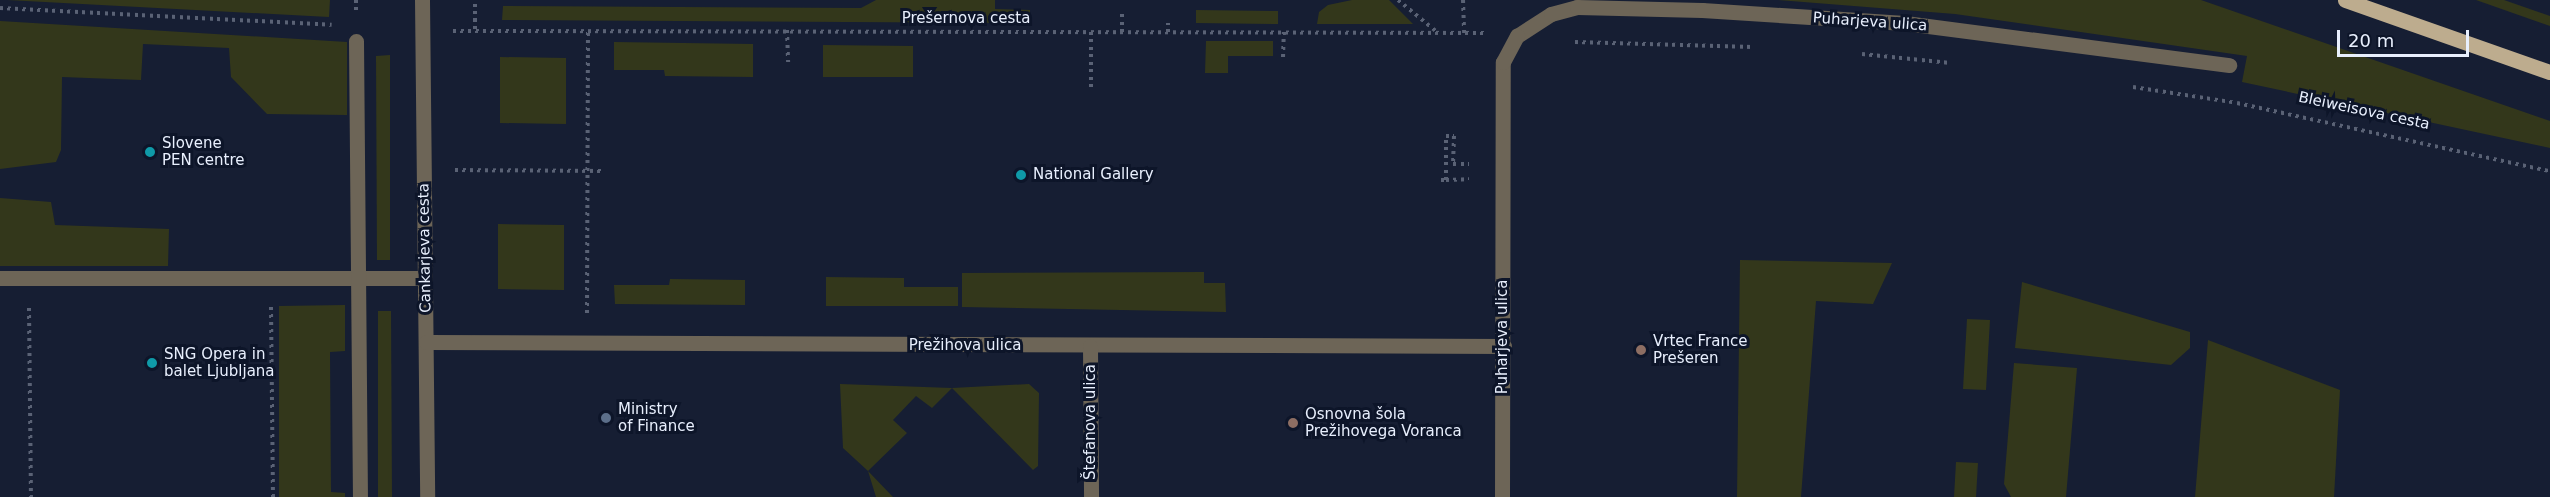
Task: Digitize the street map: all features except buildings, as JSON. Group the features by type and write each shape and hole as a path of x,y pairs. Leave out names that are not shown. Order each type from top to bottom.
{"main road":[{"path":"2345,0 2550,72"}],"street":[{"name":"Cankarjeva cesta","path":"422,0 427,497"},
{"name":"Puharjeva ulica","path":"1502,497 1503,62 1517,36 1551,14 1577,7 1702,10 1905,23 2229,65"},
{"path":"356,41 360,497"},
{"path":"0,278 425,278"},
{"name":"Prežihova ulica","path":"426,342 1504,346"},
{"name":"Štefanova ulica","path":"1090,346 1091,497"}],"path":[{"path":"475,0 475,29"},
{"path":"1398,0 1438,33 1517,36"},
{"path":"1463,0 1464,33"},
{"path":"0,8 345,26"},
{"path":"1122,10 1122,32"},
{"path":"1058,23 1058,32"},
{"path":"1168,23 1168,32"},
{"path":"587,343 588,29"},
{"name":"Prešernova cesta","path":"443,31 588,29 1438,33"},
{"path":"787,30 788,62"},
{"path":"1091,32 1091,87"},
{"path":"1283,57 1284,32"},
{"path":"1568,41 1762,48"},
{"path":"1856,54 1958,64"},
{"name":"Bleiweisova cesta","path":"2124,86 2169,92 2414,140 2550,171"},
{"path":"1469,179 1443,180 1446,136 1454,136 1453,164 1470,164"},
{"path":"424,169 602,171"},
{"path":"271,298 273,497"},
{"path":"29,300 31,497"}],"green space":[{"path":"7,0 330,0 329,17"},
{"path":"876,0 995,0 995,9 1030,10 1030,23 502,20 503,6 861,8"},
{"path":"1352,0 1389,0 1413,24 1317,24 1319,12 1328,5"},
{"path":"1778,0 2201,0 2550,121 2550,148 2242,82 2247,56 1955,14"},
{"path":"2476,0 2504,0 2550,16 2550,26"},
{"path":"1196,10 1278,11 1278,24 1196,23"},
{"path":"0,21 347,42 347,115 267,114 231,77 229,48 143,44 141,80 62,77 61,150 56,162 0,169"},
{"path":"1206,41 1273,41 1273,56 1228,56 1228,73 1205,73"},
{"path":"614,42 753,44 753,77 665,76 664,70 614,70"},
{"path":"823,45 913,46 913,77 823,77"},
{"path":"390,55 390,260 377,260 376,56"},
{"path":"500,57 566,58 566,124 500,123"},
{"path":"0,198 51,202 55,225 169,229 168,266 0,266"},
{"path":"498,224 564,225 564,290 498,289"},
{"path":"1740,260 1892,263 1873,304 1816,301 1801,497 1737,497"},
{"path":"1204,272 1204,283 1225,283 1226,312 962,307 962,273"},
{"path":"826,277 904,278 904,287 958,287 958,306 826,306"},
{"path":"670,279 745,280 745,305 615,304 614,285 669,285"},
{"path":"2022,282 2190,332 2190,348 2171,365 2015,348"},
{"path":"345,305 345,351 330,352 331,492 345,493 345,497 279,497 279,306"},
{"path":"378,311 391,311 392,497 378,497"},
{"path":"1967,319 1990,320 1986,390 1963,389"},
{"path":"2208,340 2340,390 2334,497 2195,497"},
{"path":"2014,363 2077,368 2066,497 2011,497 2004,484"},
{"path":"840,384 952,388 932,408 916,396 893,420 907,433 868,471 843,448"},
{"path":"1029,384 1039,393 1038,466 1033,470 952,388"},
{"path":"1956,462 1978,463 1976,497 1954,497"},
{"path":"868,471 893,497 876,497"}],"place":[{"name":"Slovene PEN centre","path":"150,152"},
{"name":"National Gallery","path":"1021,175"},
{"name":"Vrtec France Prešeren","path":"1641,350"},
{"name":"SNG Opera in balet Ljubljana","path":"152,363"},
{"name":"Ministry of Finance","path":"606,418"},
{"name":"Osnovna šola Prežihovega Voranca","path":"1293,423"}]}
